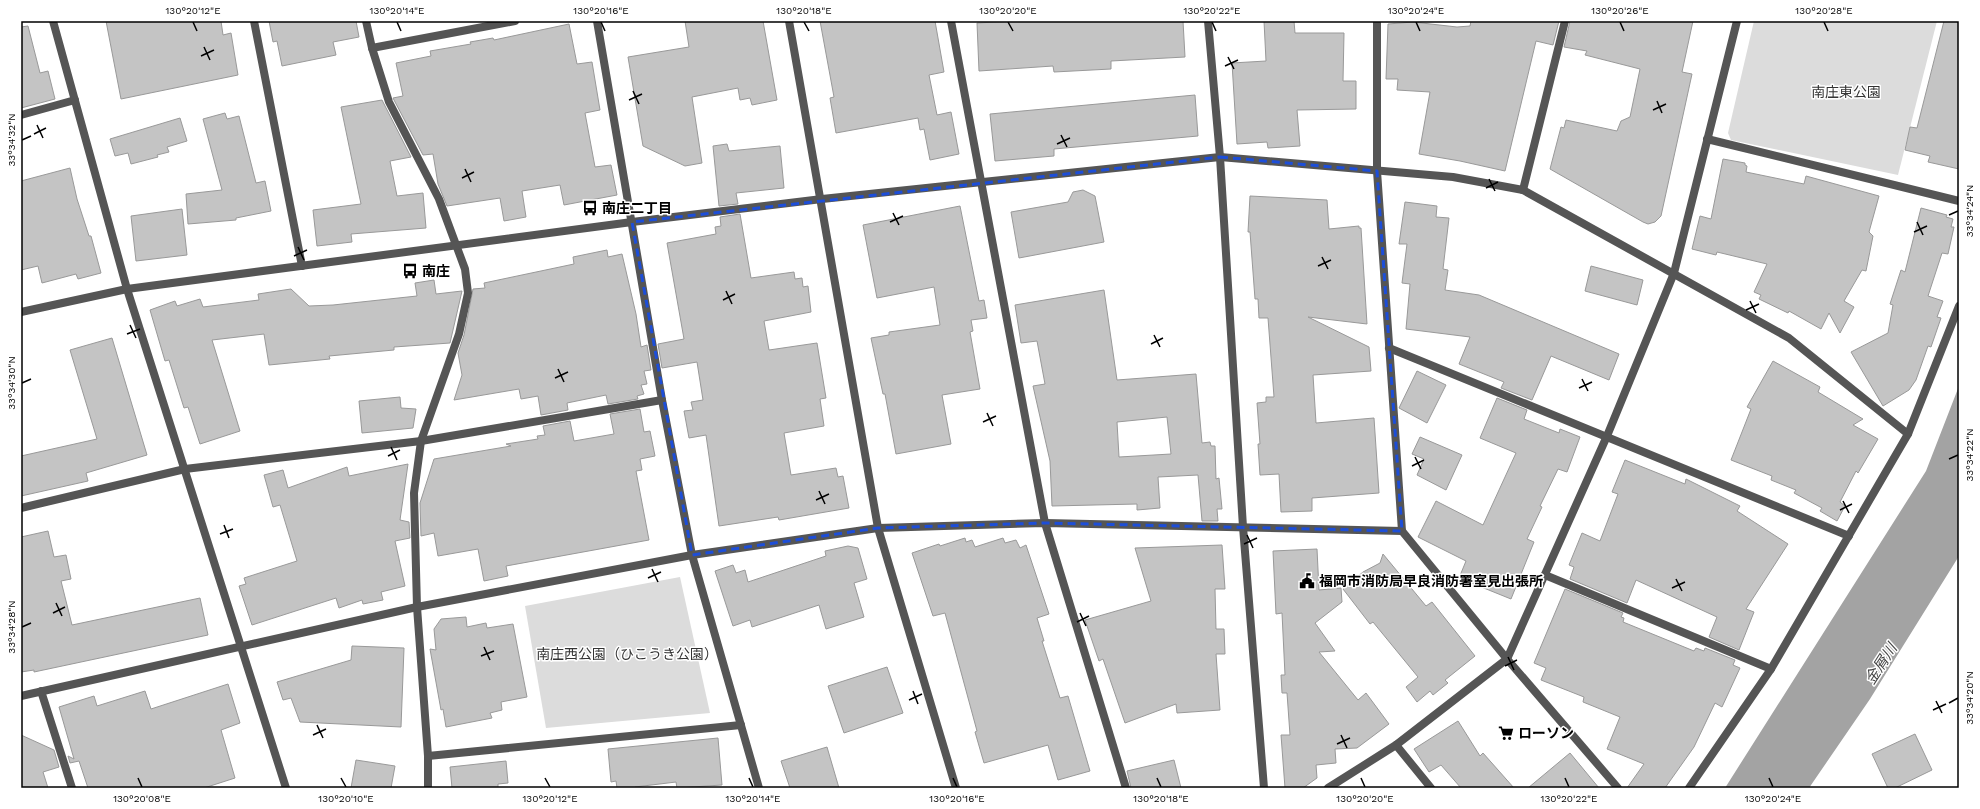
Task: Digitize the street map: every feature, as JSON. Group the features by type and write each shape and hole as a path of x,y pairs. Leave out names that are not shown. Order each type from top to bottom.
{"street":[{"path":"53,21 127,289 286,788"},
{"path":"254,21 302,266"},
{"path":"366,21 372,48 389,102 439,199 465,269 468,293 459,334 421,441 414,494 417,607 428,756 428,788"},
{"path":"372,48 515,21"},
{"path":"597,21 662,400 692,555 759,788"},
{"path":"789,21 822,199 878,528 956,788"},
{"path":"951,21 1045,523 1126,788"},
{"path":"1208,21 1220,157 1243,527 1264,788"},
{"path":"1377,21 1377,171 1402,531 1507,659 1618,788"},
{"path":"1523,190 1565,21"},
{"path":"1328,788 1396,745 1507,659 1607,436 1674,273 1737,21"},
{"path":"21,115 75,100"},
{"path":"1707,139 1959,201"},
{"path":"21,312 127,289 632,222 822,199 1220,157 1453,177 1523,190 1789,338 1908,434"},
{"path":"1689,788 1771,669 1908,434 1959,306"},
{"path":"1389,348 1849,536"},
{"path":"21,508 185,469 421,441 662,400"},
{"path":"21,696 417,607 692,555 878,528 1045,523 1402,531"},
{"path":"1545,575 1771,669"},
{"path":"42,691 72,788"},
{"path":"428,756 741,725"},
{"path":"1396,745 1431,788"}],"highlighted area":[{"path":"1220,157 1377,171 1402,531 1045,523 878,528 692,555 632,222"}],"green space":[{"name":"南庄東公園","path":"1754,21 1937,21 1898,175 1731,140 1728,133"},
{"name":"南庄西公園（ひこうき公園）","path":"680,577 710,713 546,728 525,606"}],"water":[{"name":"金屑川","path":"1959,386 1959,556 1870,699 1809,788 1725,788 1926,471"}],"building":[{"path":"106,21 221,21 223,35 231,33 238,75 121,99"},
{"path":"269,21 356,21 359,37 333,42 336,55 282,66 277,41 273,42"},
{"path":"685,21 763,21 777,100 752,105 750,98 740,100 738,88 692,97 702,163 685,166 643,146 628,57 689,47"},
{"path":"820,21 935,21 944,72 929,75 937,115 951,112 959,154 930,160 924,129 920,130 918,118 836,133 830,98 834,97"},
{"path":"1013,21 1183,21 1185,57 1111,61 1111,69 1054,72 1053,66 979,71 977,23"},
{"path":"1264,21 1294,21 1295,33 1344,33 1343,81 1356,81 1356,109 1297,110 1300,146 1268,148 1267,142 1237,144 1232,63 1266,61"},
{"path":"1471,21 1559,21 1553,45 1536,41 1505,171 1419,154 1430,92 1397,90 1398,79 1386,79 1388,24 1413,22 1457,27 1470,26"},
{"path":"1570,21 1693,21 1682,72 1692,74 1661,216 1655,222 1648,224 1643,222 1550,169 1561,127 1564,128 1566,120 1617,131 1621,121 1630,117 1640,69 1585,55 1587,51 1564,47"},
{"path":"1944,21 1959,21 1959,169 1928,162 1930,156 1905,150 1910,127 1917,128"},
{"path":"569,24 577,64 592,62 600,110 585,113 595,167 611,165 617,195 564,205 560,185 522,191 526,217 504,221 500,198 447,206 438,184 433,154 423,155 393,98 403,96 396,63 431,56 430,51 471,44 470,42 493,38 494,40"},
{"path":"28,26 40,73 48,71 55,99 21,108 21,27"},
{"path":"1195,95 1198,136 1054,149 1054,156 995,161 990,114"},
{"path":"382,100 411,157 390,161 397,196 423,193 426,228 351,234 352,242 317,246 313,210 361,204 341,107"},
{"path":"225,113 227,119 239,116 256,183 265,181 271,211 236,218 236,220 188,224 186,194 222,190 203,119"},
{"path":"180,118 187,141 167,147 169,152 157,155 158,157 131,164 128,153 115,156 110,139"},
{"path":"727,144 729,151 780,146 784,188 736,193 738,204 719,206 713,146"},
{"path":"1723,159 1745,163 1747,166 1746,172 1804,184 1806,176 1879,196 1869,232 1873,236 1866,271 1862,270 1844,301 1854,307 1840,333 1829,313 1821,329 1789,311 1788,313 1759,299 1761,295 1754,292 1767,264 1717,252 1716,255 1692,249 1700,216 1711,219"},
{"path":"70,168 77,199 89,236 91,236 101,273 78,279 76,274 42,283 38,266 21,270 21,181"},
{"path":"1083,190 1095,196 1104,242 1019,258 1011,212 1068,202 1073,192"},
{"path":"1250,196 1327,200 1329,229 1359,226 1359,228 1361,228 1367,324 1308,317 1369,347 1371,371 1313,375 1316,423 1374,418 1379,493 1312,498 1312,511 1281,512 1279,474 1260,475 1258,444 1260,444 1257,403 1266,402 1266,397 1274,397 1268,318 1259,318 1258,299 1255,299 1250,232 1248,232"},
{"path":"1405,202 1437,206 1436,217 1449,218 1443,269 1448,270 1445,290 1479,295 1619,354 1609,380 1551,356 1532,400 1501,388 1504,382 1459,364 1470,337 1406,329 1410,284 1402,283 1407,244 1399,244"},
{"path":"960,206 979,301 984,300 987,318 971,320 973,331 970,332 980,389 942,395 951,444 896,454 885,394 883,394 871,338 889,335 889,332 940,325 934,287 877,298 863,225"},
{"path":"1921,208 1947,215 1946,217 1953,219 1951,227 1954,227 1948,254 1942,253 1928,296 1943,301 1937,317 1941,318 1931,347 1928,346 1916,380 1909,390 1883,406 1851,352 1888,333 1893,305 1890,304 1901,270 1905,272"},
{"path":"182,209 187,255 136,261 131,216"},
{"path":"740,214 751,278 794,272 795,279 802,278 803,287 808,286 811,312 764,321 769,350 817,343 826,398 820,399 824,426 784,433 791,475 836,468 838,477 843,476 849,508 779,520 778,517 719,526 706,435 689,438 684,411 693,410 691,402 703,400 697,362 662,368 658,344 684,339 667,243 716,234 715,227 721,226 720,217"},
{"path":"607,250 608,257 622,254 636,314 641,347 647,345 651,370 644,371 647,384 641,385 644,394 637,396 638,399 608,404 606,395 567,403 568,410 541,415 538,396 521,399 519,389 454,400 462,375 458,353 464,335 473,289 485,288 484,283 574,264 573,257"},
{"path":"1591,266 1643,280 1637,305 1585,291"},
{"path":"434,280 436,294 462,291 450,343 394,347 394,350 329,356 330,359 269,365 264,334 212,340 240,431 200,444 188,407 184,408 169,360 165,361 150,310 175,301 177,306 200,299 203,307 259,300 258,294 291,289 309,306 333,305 417,296 415,283"},
{"path":"1104,290 1117,380 1196,374 1202,443 1210,442 1211,446 1215,446 1216,479 1219,478 1222,509 1217,509 1218,521 1202,521 1198,475 1158,477 1160,508 1137,510 1137,504 1052,506 1050,461 1033,386 1045,384 1037,341 1021,343 1015,305","holes":["1167,417 1171,454 1119,457 1117,422"]},
{"path":"112,338 147,455 86,473 88,481 21,496 21,456 97,439 70,350"},
{"path":"1773,361 1820,387 1818,392 1863,419 1853,425 1878,439 1858,473 1856,471 1840,502 1845,506 1837,521 1820,511 1822,508 1794,493 1796,490 1771,480 1772,476 1731,460 1751,409 1747,407"},
{"path":"1417,371 1446,385 1427,423 1399,408"},
{"path":"400,397 401,408 416,409 413,428 362,433 359,401"},
{"path":"1497,398 1527,410 1524,419 1559,433 1560,429 1580,437 1567,472 1558,469 1540,506 1542,507 1527,539 1534,542 1511,599 1459,578 1466,561 1418,537 1436,501 1483,525 1516,453 1480,438"},
{"path":"640,409 644,432 650,431 655,456 640,459 642,470 636,471 649,540 506,566 508,576 484,581 478,549 438,556 434,533 421,536 420,503 434,459 511,446 506,444 538,439 537,436 545,435 543,426 570,421 574,441 614,434 610,414"},
{"path":"1420,437 1462,455 1446,490 1417,475 1424,459 1412,454"},
{"path":"1625,460 1685,484 1686,479 1740,506 1737,511 1788,544 1746,609 1754,612 1739,650 1709,637 1717,617 1636,580 1627,603 1570,579 1574,567 1569,565 1582,533 1600,541 1618,494 1612,492"},
{"path":"408,464 400,520 409,522 410,538 395,541 405,586 381,592 383,600 363,604 362,600 339,608 336,598 252,625 239,586 246,584 244,578 297,561 280,505 273,507 264,475 283,470 288,488 347,467 349,476"},
{"path":"48,531 54,557 66,555 71,579 61,581 72,625 200,598 208,635 34,672 34,670 21,672 21,537"},
{"path":"965,538 966,542 972,540 975,547 1003,538 1005,543 1016,540 1020,548 1026,545 1049,614 1037,618 1044,641 1042,641 1060,698 1068,696 1090,771 1058,780 1048,745 984,763 975,732 977,731 945,613 933,616 912,553 939,544 940,546"},
{"path":"1222,545 1225,589 1215,589 1216,629 1224,629 1225,654 1216,654 1220,710 1177,713 1176,704 1125,723 1103,659 1099,661 1085,620 1151,601 1135,548"},
{"path":"848,546 858,548 867,579 854,583 864,617 826,629 819,605 752,627 750,620 733,626 715,571 733,565 736,573 745,570 748,582 826,556 825,551"},
{"path":"1317,549 1319,590 1341,588 1342,602 1315,623 1335,651 1319,652 1358,700 1366,693 1389,724 1357,748 1335,749 1336,763 1316,765 1317,778 1303,788 1285,788 1281,735 1290,735 1287,693 1282,693 1281,675 1285,675 1282,613 1276,614 1273,551"},
{"path":"1383,554 1426,606 1432,602 1475,656 1445,680 1448,683 1433,695 1430,691 1417,702 1406,687 1418,677 1373,622 1370,624 1343,589 1363,572 1380,563"},
{"path":"1565,589 1623,613 1621,617 1624,618 1623,622 1694,651 1696,648 1704,651 1705,648 1735,660 1733,665 1740,668 1722,707 1715,703 1694,747 1665,788 1627,788 1644,764 1607,749 1620,717 1583,702 1584,697 1541,680 1546,668 1534,663"},
{"path":"466,617 467,627 486,623 487,628 513,624 527,697 501,702 502,710 490,713 492,718 446,727 443,709 441,710 430,649 436,650 434,629 441,619"},
{"path":"352,646 404,648 401,727 300,722 291,698 283,700 277,682 351,660"},
{"path":"887,667 903,713 844,733 828,686"},
{"path":"228,684 240,723 221,730 235,778 204,788 88,788 79,761 70,763 68,756 74,759 59,707 94,696 97,706 145,691 151,709"},
{"path":"1458,721 1480,756 1483,753 1514,788 1461,788 1441,765 1429,772 1414,749"},
{"path":"1915,734 1932,770 1895,788 1888,788 1872,754"},
{"path":"21,735 54,750 59,767 43,772 48,788 21,788"},
{"path":"718,738 722,785 677,788 676,782 635,788 617,788 616,781 611,782 608,749"},
{"path":"827,747 839,788 790,788 781,761"},
{"path":"1570,753 1599,788 1528,788"},
{"path":"356,760 395,766 391,788 351,788"},
{"path":"1174,760 1181,788 1131,788 1127,771"},
{"path":"506,761 508,783 498,784 498,788 452,788 450,767"}],"place":[{"name":"南庄二丁目","path":"590,208"},
{"name":"南庄","path":"410,271"},
{"name":"福岡市消防局早良消防署室見出張所","path":"1307,581"},
{"name":"ローソン","path":"1506,733"}]}
